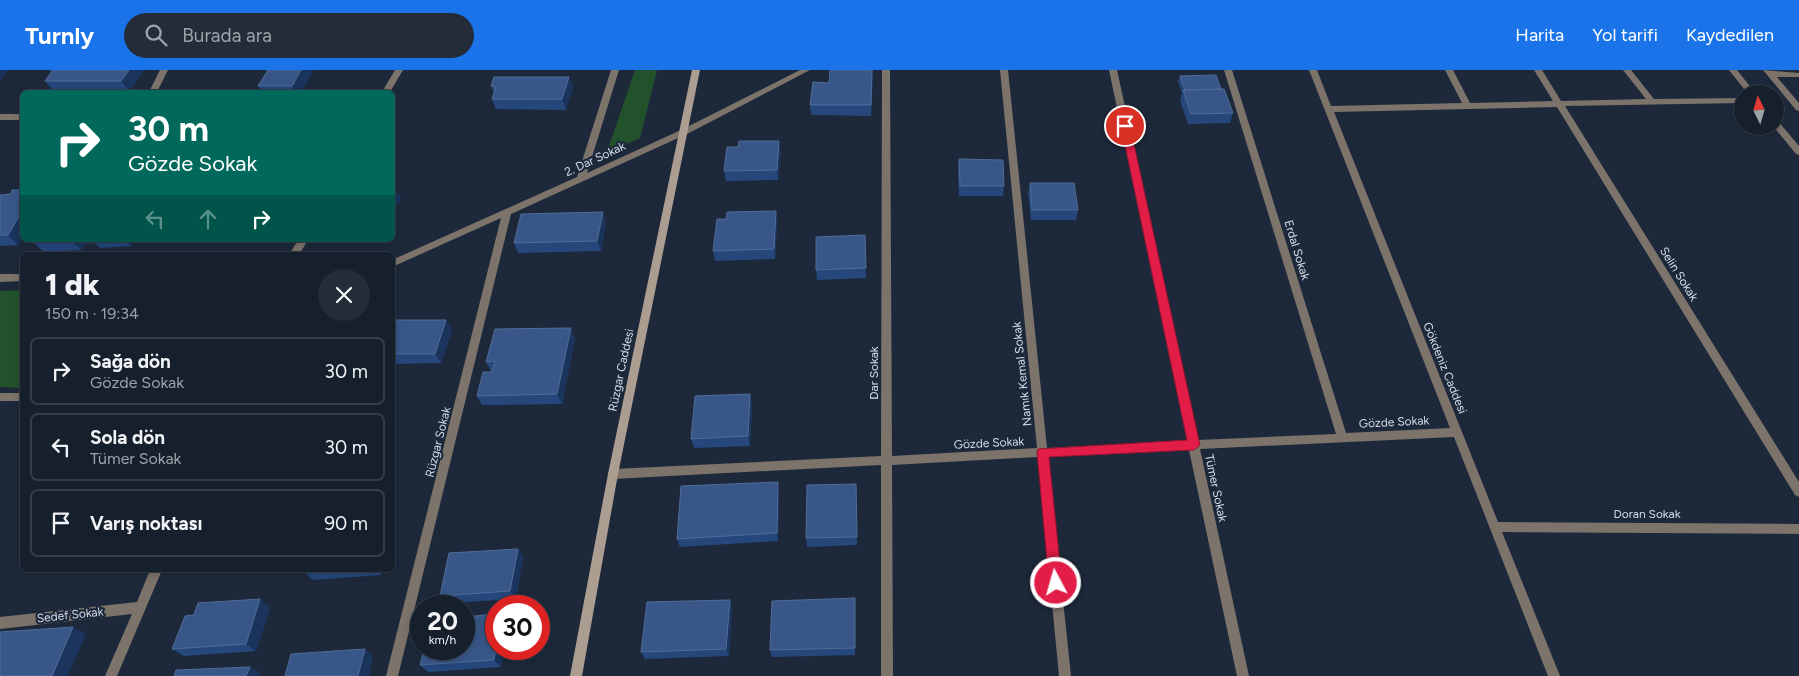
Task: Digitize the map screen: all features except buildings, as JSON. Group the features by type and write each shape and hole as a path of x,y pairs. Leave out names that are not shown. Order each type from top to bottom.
{"main road":[{"name":"Rüzgar Caddesi","path":"576,676 613,474 696,70"}],"street":[{"path":"154,90 164,70"},
{"path":"387,90 399,70"},
{"path":"580,180 614,70"},
{"name":"2. Dar Sokak","path":"395,263 684,132 806,70"},
{"name":"Dar Sokak","path":"886,70 887,676"},
{"name":"Namık Kemal Sokak","path":"1004,70 1065,676"},
{"name":"Tümer Sokak","path":"1113,70 1243,676"},
{"name":"Erdal Sokak","path":"1228,70 1342,437"},
{"name":"Gökdeniz Caddesi","path":"1313,70 1554,676"},
{"path":"1449,70 1467,106"},
{"name":"Selin Sokak","path":"1538,70 1799,492"},
{"path":"1628,70 1652,102"},
{"path":"1733,70 1745,85"},
{"path":"1769,72 1799,75"},
{"path":"1769,72 1799,108"},
{"path":"1328,109 1734,100"},
{"path":"0,117 20,117"},
{"path":"1784,133 1799,152"},
{"name":"Rüzgar Sokak","path":"392,676 507,213"},
{"path":"0,278 20,278"},
{"path":"0,397 20,398"},
{"name":"Gözde Sokak","path":"613,474 1457,432"},
{"name":"Doran Sokak","path":"1495,527 1799,529"},
{"path":"111,676 155,572"},
{"name":"Sedef Sokak","path":"0,623 140,607"}],"green space":[{"path":"635,70 657,70 640,138 607,152"},
{"path":"20,290 20,388 0,387 0,291"}],"route":[{"path":"1056,583 1043,452 1194,445 1125,126"}]}
